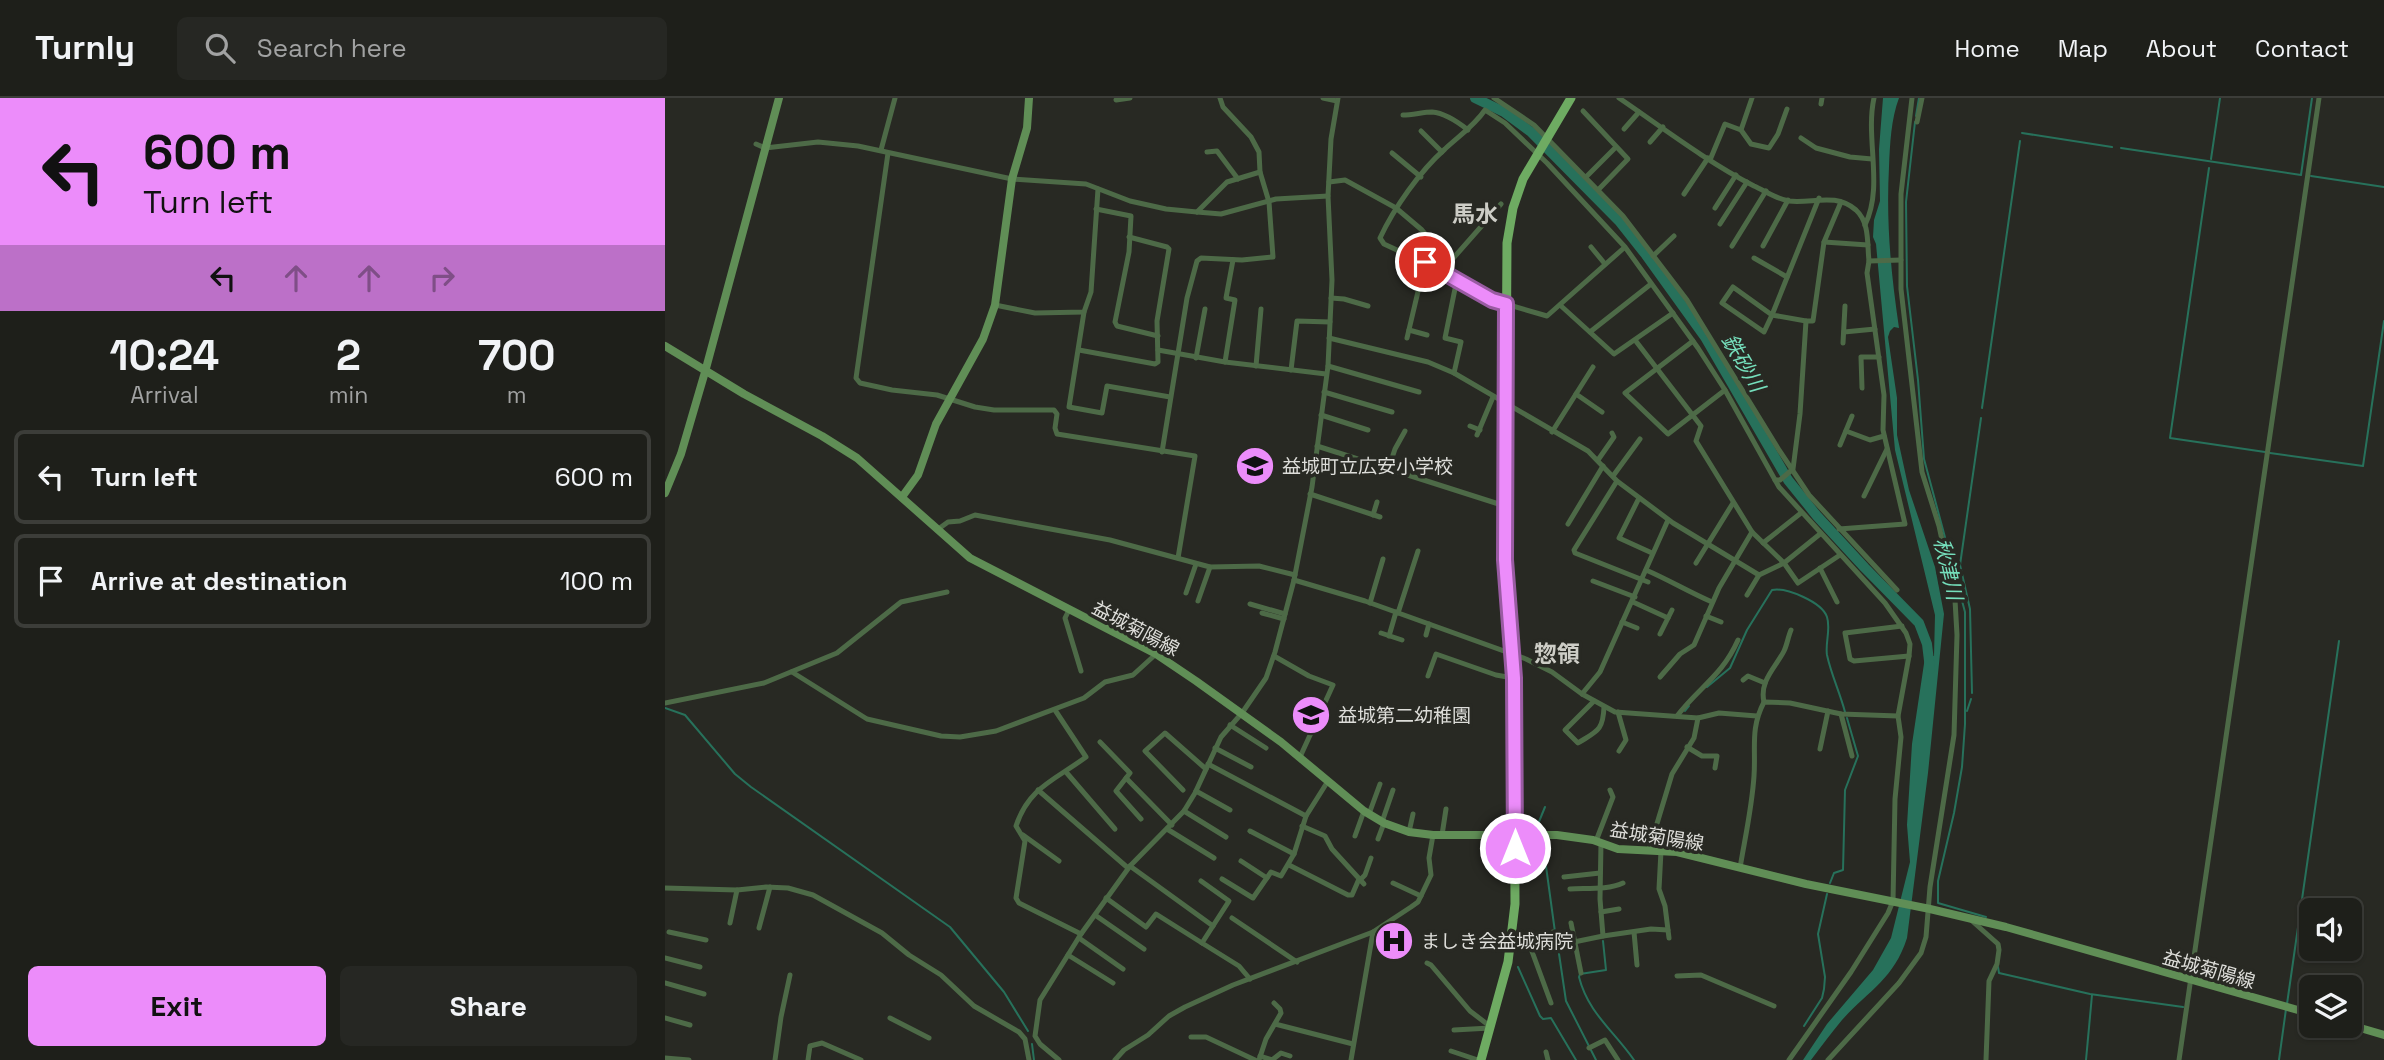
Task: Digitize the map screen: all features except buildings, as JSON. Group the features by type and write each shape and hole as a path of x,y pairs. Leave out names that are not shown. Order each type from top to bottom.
{"main road":[{"path":"665,493 681,454 705,372 779,98"},
{"path":"902,497 918,475 936,424 983,339 995,305 1012,179 1027,128 1029,98"},
{"path":"1480,1060 1512,941 1515,904 1514,678 1507,587 1505,506 1507,243 1513,208 1523,179 1571,98"},
{"name":"益城菊陽線","path":"665,346 705,372 856,458 970,558 1156,654 1242,713 1383,823 1409,832 1438,835 1541,834 1599,842 1618,849 1677,852 1805,884 1969,918 2299,1010"},
{"path":"2362,1029 2384,1035"}],"street":[{"path":"895,98 884,151 856,379 860,383 919,392 994,410 1053,410 1057,414 1057,433 1195,456 1178,558"},
{"path":"1116,100 1130,98"},
{"path":"1162,452 1187,298 1196,261 1201,258 1233,260 1273,257 1269,202 1260,172 1259,152 1251,137 1223,107 1220,98"},
{"path":"1059,1060 1040,1044 1035,1036 1040,1000 1080,936 1129,867 1184,811 1215,748 1266,678 1274,656 1294,578 1310,494 1328,366 1331,298 1328,196 1331,139 1338,100 1323,98"},
{"path":"1495,98 1511,108 1546,139 1623,216 1712,338 1809,495 1897,590"},
{"path":"1619,98 1747,182 1787,200 1819,198 1841,202 1855,209 1865,225 1869,261 1867,273 1884,395 1884,436 1905,524 1839,528"},
{"path":"1741,130 1752,98"},
{"path":"1865,225 1872,201 1871,135 1874,98"},
{"path":"1828,1060 1912,968 1921,953 1927,937 1926,908 1954,735 1957,635 1952,587 1939,526 1921,472 1899,260 1901,194 1912,98"},
{"path":"1917,122 1922,98"},
{"path":"2179,1060 2319,98"},
{"path":"1683,194 1709,159 1725,124 1741,130 1751,144 1769,148 1778,134 1787,109"},
{"path":"1625,247 1548,316 1492,300 1425,262 1384,244 1380,238 1396,208 1420,177 1485,110 1505,123 1538,152 1625,247 1693,341 1777,480 1801,513 1885,603 1902,626 1910,644 1898,716 1901,737 1895,799 1893,901 1851,972 1789,1060"},
{"path":"1583,111 1628,159 1598,190"},
{"path":"1403,115 1418,116 1430,112 1457,121 1468,130"},
{"path":"1624,129 1639,112"},
{"path":"1650,142 1663,127"},
{"path":"1421,131 1442,152"},
{"path":"1801,138 1816,148 1850,157 1872,159"},
{"path":"756,144 765,148 818,142 884,151 1012,179 1086,184 1130,201 1196,212 1221,214 1276,199 1328,196"},
{"path":"1586,177 1616,146"},
{"path":"1207,152 1217,152 1238,179"},
{"path":"1392,153 1420,177"},
{"path":"1196,212 1221,187 1260,172"},
{"path":"1715,208 1736,175"},
{"path":"1329,182 1345,180 1396,208 1415,223 1432,242 1454,257"},
{"path":"1720,224 1747,182"},
{"path":"1098,189 1091,292 1084,312 1069,407 1102,413 1107,386 1170,397"},
{"path":"1732,246 1766,191"},
{"path":"1819,198 1772,315 1764,332 1722,303 1733,287 1772,315 1813,321 1824,242 1841,202"},
{"path":"1763,246 1787,200"},
{"path":"1442,271 1501,204"},
{"path":"1096,209 1131,216 1129,252 1115,323 1117,326 1158,336"},
{"path":"1653,256 1674,236"},
{"path":"1079,350 1155,364 1158,362 1157,321 1169,249 1129,237"},
{"path":"1824,242 1868,245"},
{"path":"1591,247 1605,264"},
{"path":"1755,258 1787,277"},
{"path":"1225,362 1235,300 1226,298 1233,260"},
{"path":"1869,261 1899,260"},
{"path":"1407,338 1425,262"},
{"path":"1454,373 1461,342 1445,338 1457,279"},
{"path":"1590,332 1651,284"},
{"path":"1331,298 1368,306"},
{"path":"995,305 1035,313 1084,312"},
{"path":"1560,305 1614,354 1672,313"},
{"path":"1843,343 1845,306"},
{"path":"1196,358 1205,309"},
{"path":"1256,366 1261,309"},
{"path":"1291,370 1297,321 1330,322"},
{"path":"1792,471 1800,414 1806,321"},
{"path":"1409,330 1427,335"},
{"path":"1844,332 1875,330"},
{"path":"1329,338 1428,362 1454,373 1588,452 1615,479 1668,520 1759,575"},
{"path":"1635,340 1701,426 1696,441 1752,533 1784,563 1798,583 1840,555"},
{"path":"1693,341 1625,393 1668,434 1725,390"},
{"path":"1159,350 1196,358 1326,374"},
{"path":"1862,388 1861,358 1879,357"},
{"path":"1328,366 1419,392"},
{"path":"1552,432 1594,367"},
{"path":"1912,374 1922,373"},
{"path":"1324,392 1392,412"},
{"path":"1576,394 1602,412"},
{"path":"1470,426 1478,433 1493,397"},
{"path":"1321,415 1369,430"},
{"path":"1840,446 1852,416"},
{"path":"1388,470 1405,430"},
{"path":"1846,431 1870,440 1884,436"},
{"path":"1598,460 1614,437 1612,433"},
{"path":"1640,439 1574,550 1575,553 1646,581"},
{"path":"1317,446 1505,506"},
{"path":"1864,496 1887,449"},
{"path":"1285,464 1314,467"},
{"path":"1569,524 1603,466"},
{"path":"1777,480 1792,471"},
{"path":"1310,494 1376,516 1377,502"},
{"path":"1639,498 1619,538 1652,553"},
{"path":"1696,563 1733,503"},
{"path":"1763,543 1801,513"},
{"path":"937,530 948,522 960,522 975,515 1109,540 1210,567 1259,566 1513,654 1543,667 1582,694 1618,712 1698,718 1719,713 1757,716"},
{"path":"1582,694 1600,672 1622,622 1646,581 1646,570 1652,553 1668,520"},
{"path":"1660,677 1680,654 1694,645 1712,602 1752,533"},
{"path":"1747,595 1759,575 1784,563 1820,534"},
{"path":"1389,636 1418,551"},
{"path":"1370,603 1383,559"},
{"path":"1186,593 1196,564"},
{"path":"1198,601 1210,567"},
{"path":"1820,568 1837,602"},
{"path":"1646,570 1673,581 1678,588 1712,602"},
{"path":"1593,580 1668,618"},
{"path":"665,704 764,683 792,672 837,653 901,602 947,592"},
{"path":"1249,604 1284,617"},
{"path":"1069,610 1065,618 1081,671"},
{"path":"1660,634 1672,610"},
{"path":"1262,612 1284,617"},
{"path":"1706,616 1721,622"},
{"path":"1622,622 1637,628"},
{"path":"1426,635 1429,624"},
{"path":"1902,626 1845,633 1850,659 1854,661 1909,656"},
{"path":"1740,868 1754,776 1753,731 1764,702 1762,697 1765,683 1774,664 1783,654 1791,630"},
{"path":"1381,633 1402,640"},
{"path":"1677,716 1699,689 1712,681 1724,667 1738,640"},
{"path":"792,672 867,719 941,736 977,736 1084,698 1105,682 1133,675 1156,654"},
{"path":"1428,677 1436,654 1496,675 1514,678"},
{"path":"1274,656 1323,683 1333,685 1300,757"},
{"path":"1743,680 1748,676 1765,683"},
{"path":"1594,701 1566,730 1578,743 1599,730 1603,723 1604,707"},
{"path":"1764,702 1790,703 1841,713 1898,716"},
{"path":"1055,710 1086,757 1048,781 1019,816 1016,826 1025,841 1016,898 1019,903 1080,936 1123,969"},
{"path":"1820,749 1829,711"},
{"path":"1618,712 1626,740 1619,751"},
{"path":"1841,713 1851,756"},
{"path":"1649,850 1672,774 1694,738 1698,718"},
{"path":"1230,725 1266,748"},
{"path":"1182,790 1145,751 1165,733 1207,766 1306,816"},
{"path":"1100,742 1130,774 1116,791 1141,819"},
{"path":"1687,747 1702,756 1717,756 1716,768"},
{"path":"1215,748 1251,767"},
{"path":"1066,772 1115,829"},
{"path":"1126,778 1169,827 1214,858"},
{"path":"1222,879 1253,898 1271,872 1281,876 1294,853 1306,816 1328,781"},
{"path":"1355,835 1380,785"},
{"path":"1038,790 1129,867 1213,926"},
{"path":"1378,839 1393,790"},
{"path":"1603,936 1599,842 1613,797 1610,790"},
{"path":"1196,791 1230,810"},
{"path":"1115,1060 1124,1050 1148,1035 1175,1012 1332,945 1373,932 1418,902 1431,875 1429,858 1446,809"},
{"path":"1184,811 1226,837"},
{"path":"1409,832 1413,814"},
{"path":"1302,826 1325,836 1332,849 1361,881"},
{"path":"1018,831 1059,861"},
{"path":"1250,831 1294,853"},
{"path":"1661,851 1659,889 1665,906 1669,937"},
{"path":"1289,864 1352,895 1365,875 1371,858"},
{"path":"1241,861 1267,878"},
{"path":"1564,877 1600,873"},
{"path":"1201,881 1229,901 1202,943"},
{"path":"1394,883 1421,896"},
{"path":"1570,889 1611,888 1623,883"},
{"path":"759,928 771,887"},
{"path":"665,888 737,890 771,887 788,888 813,895 882,933 909,955 941,975 974,1006 1019,1032 1025,1039 1029,1060"},
{"path":"730,922 737,890"},
{"path":"1106,898 1146,927 1156,914 1239,967 1249,979"},
{"path":"1601,912 1619,909"},
{"path":"1095,915 1145,949"},
{"path":"1232,918 1297,962"},
{"path":"1969,918 1998,944 1999,950 1997,964 1989,981 1986,1060"},
{"path":"1571,923 1581,973"},
{"path":"1512,941 1531,946 1555,946 1576,940 1651,929 1668,930"},
{"path":"669,932 706,940"},
{"path":"1351,1060 1373,932"},
{"path":"1553,932 1555,946"},
{"path":"1634,932 1637,965"},
{"path":"1531,946 1551,1003"},
{"path":"1068,955 1114,983"},
{"path":"665,958 700,967"},
{"path":"1427,963 1471,1011 1491,1027"},
{"path":"775,1060 790,975"},
{"path":"1677,976 1701,975 1774,1006"},
{"path":"665,983 705,994"},
{"path":"1258,1059 1281,1013 1274,1003"},
{"path":"665,1018 690,1025"},
{"path":"890,1018 929,1038"},
{"path":"1275,1024 1353,1044"},
{"path":"1454,1030 1491,1027"},
{"path":"1025,1039 1035,1036"},
{"path":"1191,1037 1206,1037 1258,1059 1272,1060 1280,1053 1290,1056"},
{"path":"1589,1048 1605,1040 1618,1060"},
{"path":"808,1060 810,1046 821,1042 861,1060"},
{"path":"1451,1051 1480,1060"},
{"path":"1546,1052 1548,1060"},
{"path":"665,1058 689,1060"}],"shaded area":[{"path":"1883,98 1899,98 1891,132 1888,188 1890,248 1899,328 1894,327 1888,337 1897,398 1897,435 1909,490 1935,567 1944,614 1928,773 1907,938 1902,952 1888,974 1842,1020 1811,1060 1803,1060 1827,1024 1873,970 1891,938 1910,862 1907,825 1912,744 1925,657 1934,656 1935,615 1895,450 1876,244 1873,237 1874,220 1880,201 1879,149"}],"waterway":[{"name":"鉄砂川","path":"1475,98 1504,112 1531,132 1619,221 1705,337 1788,480 1817,516 1919,623 1927,644 1930,669"},
{"path":"1916,116 1919,98"},
{"path":"2211,159 2220,98"},
{"path":"2121,148 2301,175 2312,98"},
{"name":"秋津川","path":"1915,122 1906,202 1907,286 1924,459 1965,612 1965,724 1962,767 1938,881 1938,903 1986,917"},
{"path":"2022,133 2112,147"},
{"path":"1982,408 2020,141"},
{"path":"2209,168 2170,438 2265,452"},
{"path":"2311,176 2384,187"},
{"path":"2270,453 2363,466 2384,321"},
{"name":"秋津川","path":"1972,693 1970,609 1960,565 1981,418"},
{"path":"1707,687 1730,668 1747,630 1772,590 1786,591 1811,601 1824,611 1827,617 1827,655 1845,712"},
{"path":"2287,1004 2339,641"},
{"path":"1967,711 1971,699"},
{"path":"1685,711 1689,706"},
{"path":"665,708 685,715 735,774 751,787 950,927 1004,992 1028,1031"},
{"path":"1830,883 1834,873 1843,870 1845,790 1858,756 1847,718"},
{"path":"1540,832 1538,824 1545,807"},
{"path":"1542,837 1555,932"},
{"path":"1804,1026 1822,998 1824,989 1825,977 1818,934 1827,894"},
{"path":"1603,941 1606,970 1580,974 1579,977 1595,1011 1634,1060"},
{"path":"1558,947 1566,1001 1596,1060"},
{"path":"1518,967 1540,1016 1543,1019 1551,1018 1576,1060"},
{"path":"1998,967 1999,973 2090,994 2183,1007"},
{"path":"2086,1060 2092,995"},
{"path":"2279,1060 2286,1009"},
{"path":"1032,1044 1034,1060"}],"place":[{"name":"益城町立広安小学校","path":"1255,466"},
{"name":"益城第二幼稚園","path":"1311,715"},
{"name":"ましき会益城病院","path":"1394,941"}],"district":[{"name":"馬水","path":"1475,214"},
{"name":"惣領","path":"1557,654"}],"route":[{"path":"1425,262 1492,300 1506,304 1505,560 1514,678 1515,848"}]}
